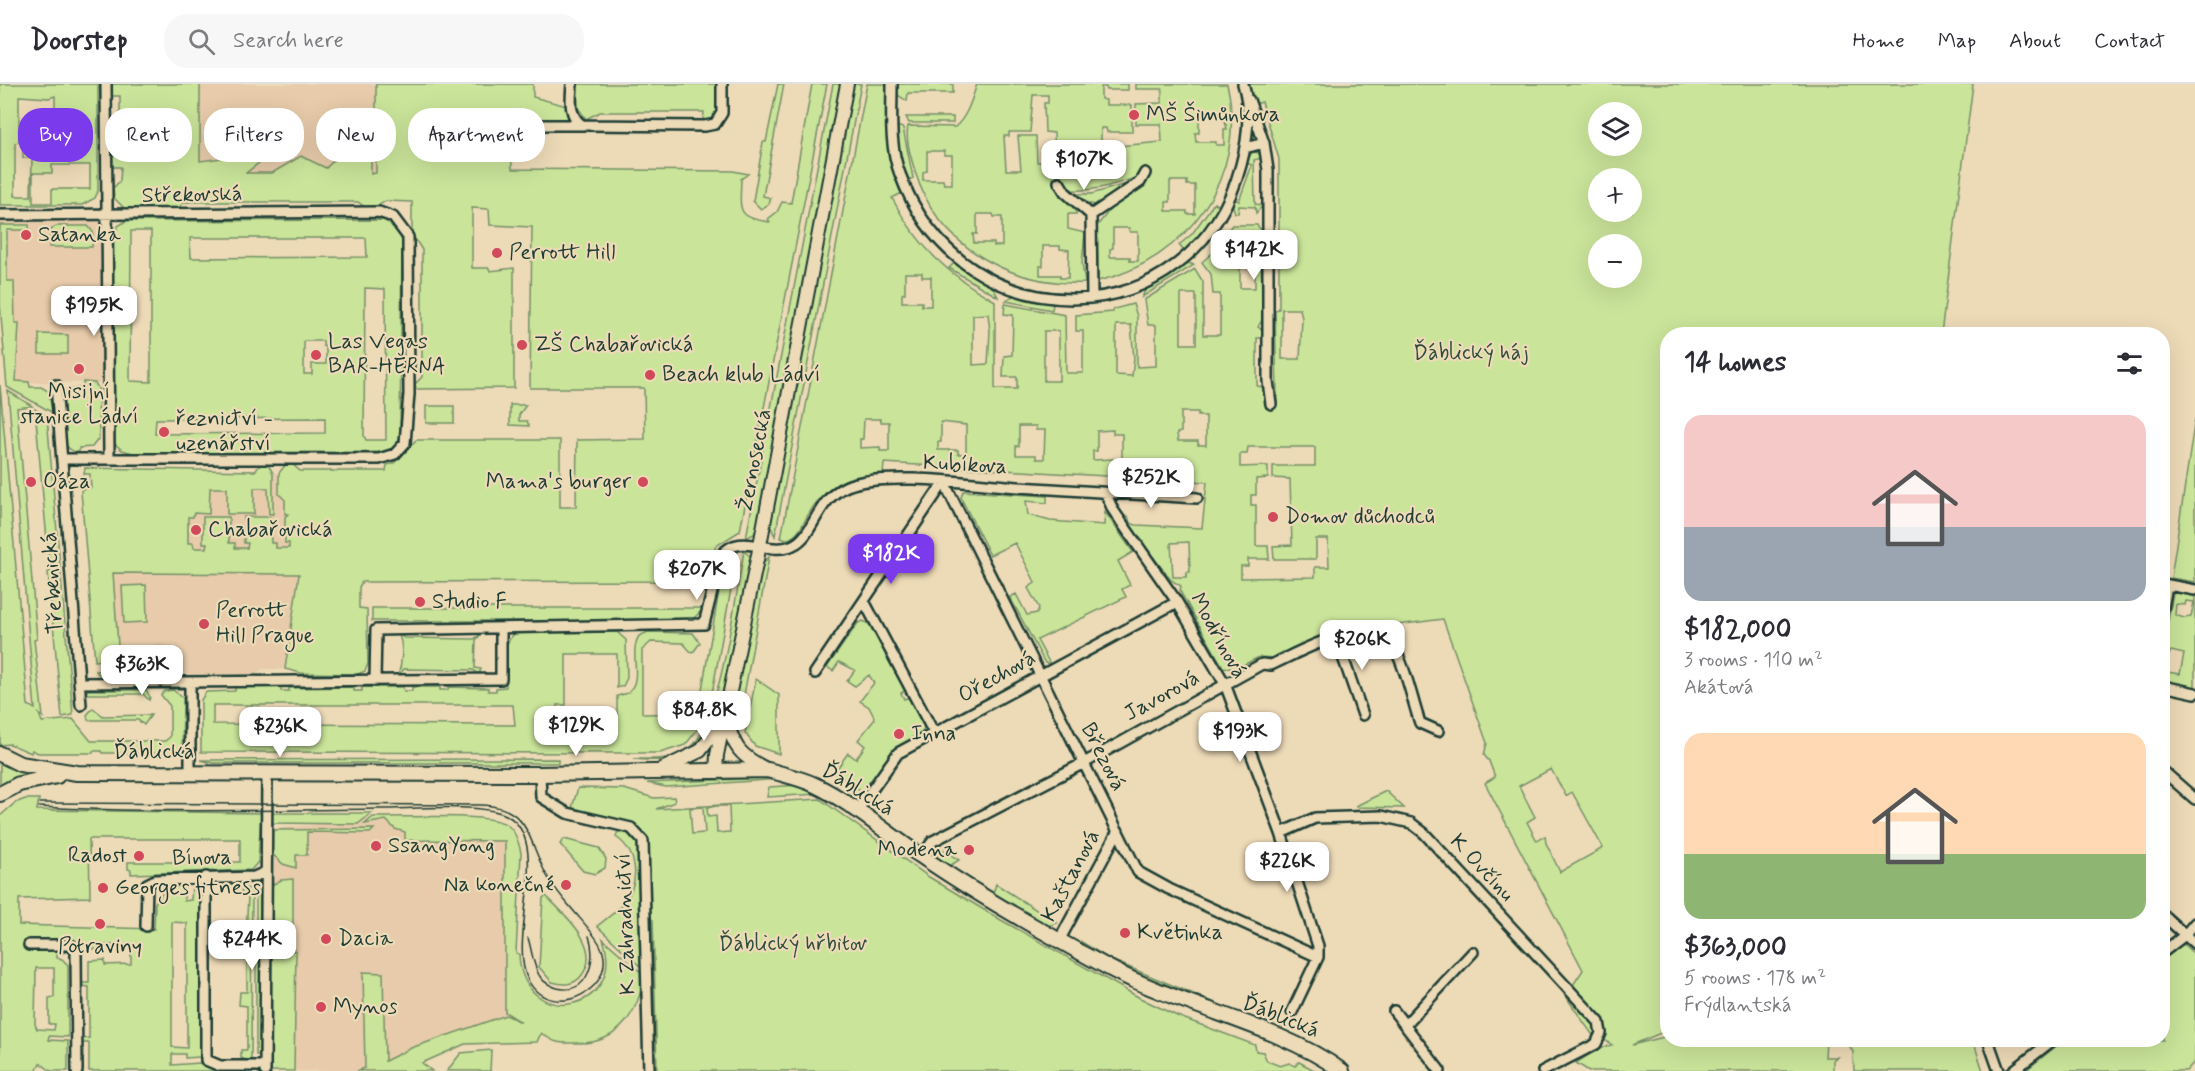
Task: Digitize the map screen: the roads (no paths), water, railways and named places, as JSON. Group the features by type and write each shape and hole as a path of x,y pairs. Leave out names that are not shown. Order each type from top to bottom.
{"main road":[{"path":"0,754 20,764 77,773"},
{"name":"Ďáblická","path":"77,773 540,774 768,770 817,786 921,857 1060,939 1153,989 1297,1045 1324,1058 1342,1071"},
{"path":"0,794 19,784 41,778 77,773"}],"street":[{"path":"63,459 109,458 106,84"},
{"path":"572,84 571,110 574,120 582,126"},
{"path":"545,125 715,124 722,113 722,84"},
{"name":"Žernosecká","path":"716,772 847,84"},
{"path":"892,84 892,125 898,171 924,223 937,240 978,275 1031,296 1056,299 1092,298 1133,288 1162,273 1188,254 1210,230 1226,204 1237,178 1245,148 1248,124 1244,88"},
{"path":"1244,88 1264,143 1269,170 1268,369 1271,404"},
{"path":"1245,148 1264,143"},
{"path":"1091,215 1140,182 1145,172"},
{"path":"1059,182 1065,192 1091,215 1092,298"},
{"name":"Střekovská","path":"0,215 385,213 399,223 408,237 409,394 405,443 395,454 379,459 109,458"},
{"name":"Třebenická","path":"56,385 81,705"},
{"name":"Kubíkova","path":"760,545 785,548 795,544 805,534 822,505 834,493 862,481 944,482 1197,498"},
{"path":"815,673 944,482"},
{"name":"Březová","path":"944,482 1138,872 1168,889 1318,957"},
{"name":"Modřínová","path":"1106,494 1113,510 1178,602 1224,684 1281,833 1315,932 1318,957"},
{"path":"375,681 376,630 704,624 721,556 727,547 736,544 760,545"},
{"path":"2170,586 2195,590"},
{"path":"864,602 934,733"},
{"name":"Ořechová","path":"856,812 898,753 1178,602"},
{"path":"79,683 501,679 501,629"},
{"name":"Javorová","path":"921,857 933,841 1084,763 1224,684 1262,664 1271,665 1336,637 1369,630 1385,638 1395,648 1420,723 1438,731"},
{"path":"1336,637 1363,715"},
{"path":"190,683 190,774"},
{"path":"2170,688 2195,693"},
{"path":"725,716 732,742 738,751 768,770"},
{"path":"654,772 673,766 699,751 710,740 725,716"},
{"path":"206,877 207,1060 220,1066 265,1069 267,773"},
{"name":"K Zahradnictví","path":"540,774 541,797 567,813 631,828 643,841 649,1071"},
{"path":"2170,777 2195,799"},
{"name":"K Ovčínu","path":"1281,833 1315,818 1381,816 1412,823 1599,1022 1601,1033 1596,1044 1543,1071"},
{"name":"Kaštanová","path":"1060,939 1118,831"},
{"name":"Bínova","path":"146,926 147,884 155,880 254,877 265,872"},
{"path":"2170,921 2195,944"},
{"path":"2170,947 2185,935 2195,923"},
{"path":"29,945 71,945 76,951 77,1071"},
{"path":"1405,1025 1473,952"},
{"path":"1292,1012 1318,957"},
{"path":"1394,1011 1438,1068 1427,1071"},
{"path":"1990,1047 1998,1071"},
{"path":"2013,1071 2044,1047"}],"tram line":[{"path":"39,807 210,811 445,808 495,811 506,815 520,828 527,846 529,867 522,940 523,962 528,980 539,993 552,999 567,1000 582,995 594,986 602,974 604,959 599,943 550,881 524,825 508,811 496,807 480,805 40,803"},
{"path":"528,938 534,964 541,978 557,988 568,989 577,986 588,973 592,955 589,936"}],"place":[{"name":"MŠ Šimůnkova","path":"1134,115"},
{"name":"Satanka","path":"26,235"},
{"name":"Perrott Hill","path":"497,253"},
{"name":"ZŠ Chabařovická","path":"522,345"},
{"name":"Las Vegas BAR-HERNA","path":"316,355"},
{"name":"Misijní stanice Ládví","path":"79,369"},
{"name":"Beach klub Ládví","path":"650,375"},
{"name":"řeznictví - uzenářství","path":"164,432"},
{"name":"Oáza","path":"31,482"},
{"name":"Mama's burger","path":"643,482"},
{"name":"Domov důchodců","path":"1273,517"},
{"name":"Chabařovická","path":"196,530"},
{"name":"Studio F","path":"420,602"},
{"name":"Perrott Hill Prague","path":"204,624"},
{"name":"Inna","path":"899,734"},
{"name":"SsangYong","path":"376,846"},
{"name":"Modena","path":"969,850"},
{"name":"Radost","path":"139,856"},
{"name":"Na konečné","path":"566,885"},
{"name":"Georges fitness","path":"103,888"},
{"name":"Potraviny","path":"100,924"},
{"name":"Květinka","path":"1125,933"},
{"name":"Dacia","path":"326,939"},
{"name":"Mynos","path":"321,1007"}],"park label":[{"name":"Ďáblický háj","path":"1471,353"},
{"name":"Ďáblický hřbitov","path":"793,944"}]}
